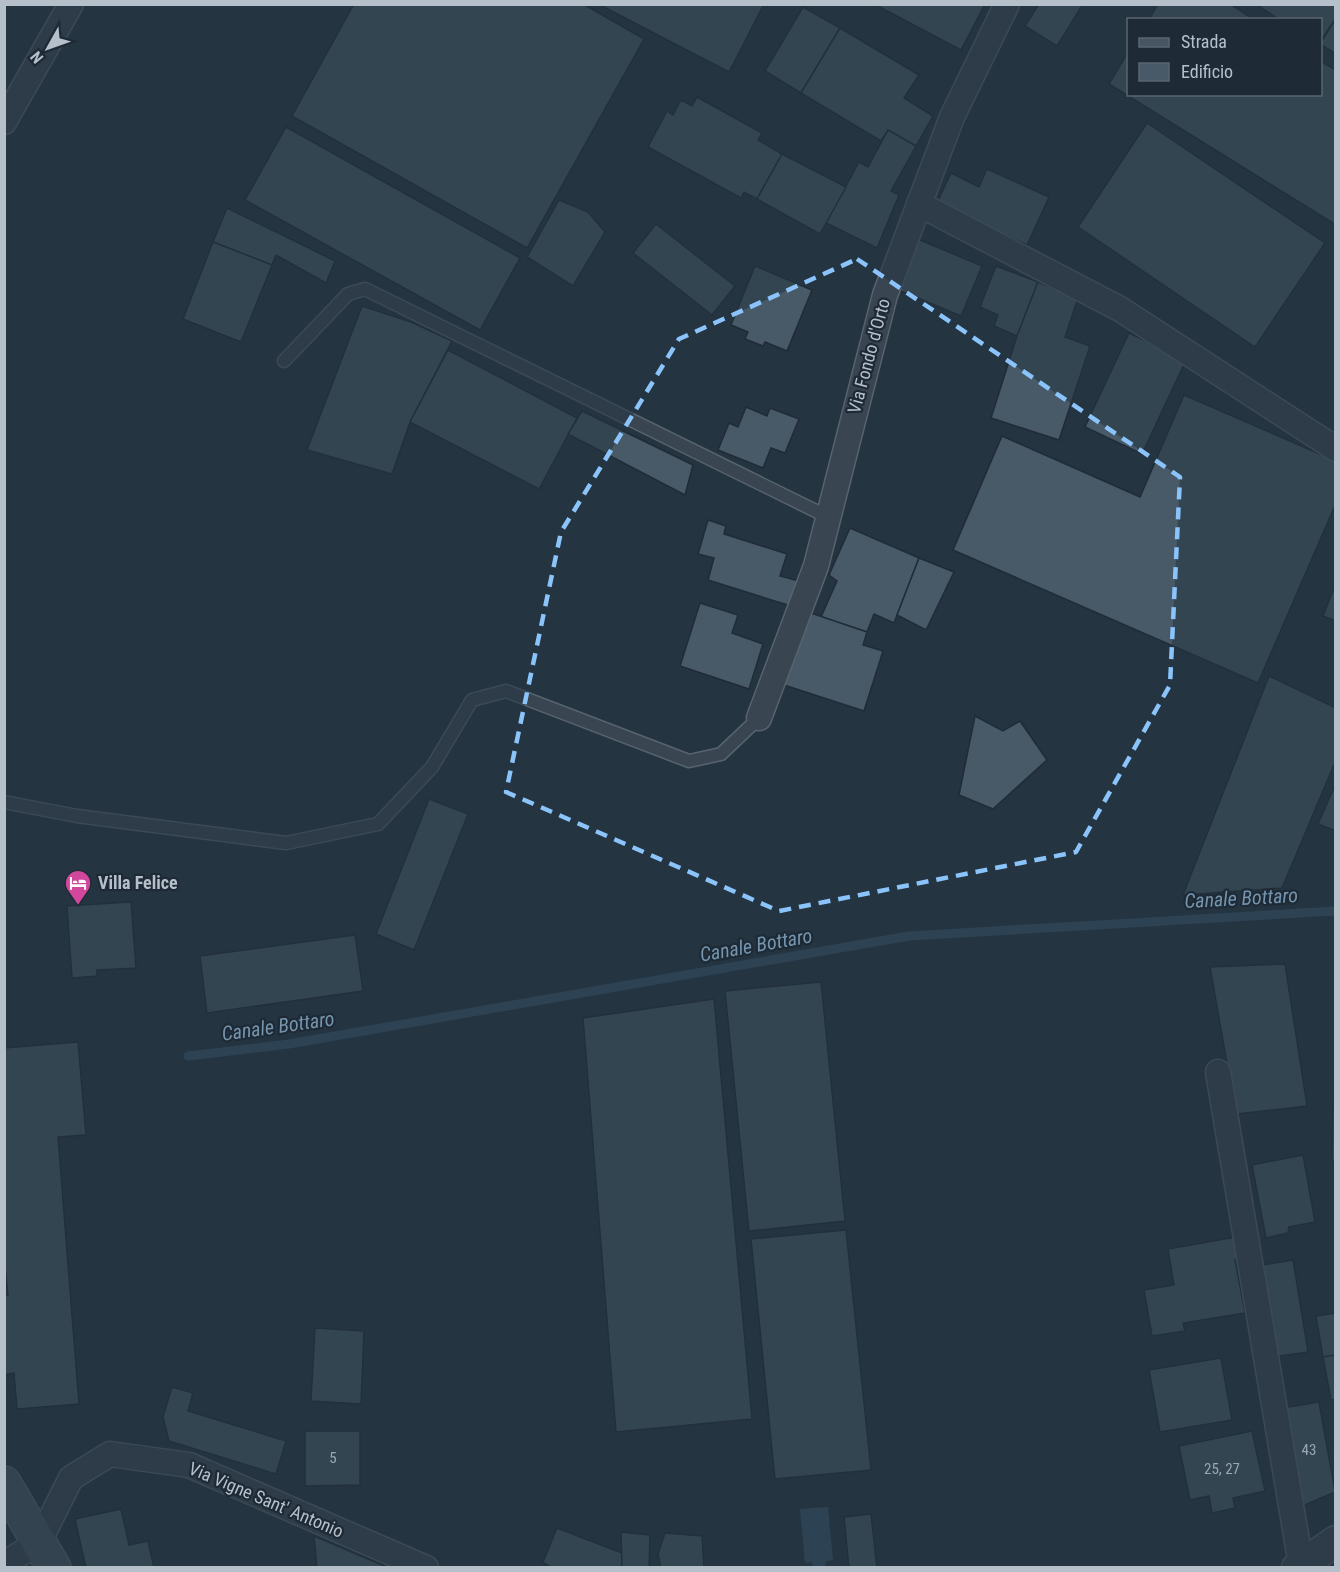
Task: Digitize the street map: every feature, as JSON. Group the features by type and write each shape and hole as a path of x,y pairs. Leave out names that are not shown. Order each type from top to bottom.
{"main road":[{"path":"4,1483 46,1555"}],"street":[{"path":"4,123 71,4"},
{"name":"Via Fondo d'Orto","path":"759,718 816,566 885,295 952,117 1007,4"},
{"path":"919,204 1120,309 1335,449"},
{"path":"1218,1072 1299,1566 1335,1541"},
{"name":"Via Vigne Sant' Antonio","path":"46,1555 70,1478 110,1454 189,1466 426,1568"},
{"path":"4,1564 46,1555"}],"lane":[{"path":"284,361 348,294 365,289 828,517"},
{"path":"4,802 77,816 286,843 378,824 432,767 472,700 506,691 689,761 722,754 759,718"}],"highlighted area":[{"path":"857,259 1180,477 1170,685 1076,852 779,911 506,792 561,532 679,339"}],"water":[{"path":"828,1507 833,1560 827,1561 824,1567 814,1567 811,1562 805,1563 800,1509"}],"building":[{"path":"354,4 583,4 644,39 527,248 292,116"},
{"path":"598,4 764,4 729,72"},
{"path":"874,4 985,4 961,50"},
{"path":"1039,4 1083,4 1057,46 1025,26"},
{"path":"1158,4 1230,4 1251,18 1150,18"},
{"path":"1256,4 1336,4 1336,18 1322,39 1322,18 1277,18"},
{"path":"803,7 840,28 801,93 765,71"},
{"path":"1336,18 1336,54 1322,45 1322,41"},
{"path":"840,28 919,75 904,98 933,116 916,146 888,130 881,141 801,93"},
{"path":"1127,54 1127,95 1109,84"},
{"path":"1322,62 1336,70 1336,225 1128,96 1322,96"},
{"path":"697,97 762,133 758,140 782,154 757,199 744,192 741,198 648,147 667,111 673,115 681,100 692,106"},
{"path":"1147,123 1325,243 1255,347 1078,227"},
{"path":"286,127 520,258 480,330 245,200"},
{"path":"888,130 916,146 891,191 899,195 877,248 826,223 859,162 868,167"},
{"path":"782,154 846,187 820,234 757,199"},
{"path":"987,169 1049,197 1027,245 937,203 951,173 979,187"},
{"path":"559,200 588,212 605,232 573,286 527,257"},
{"path":"227,208 335,261 326,283 276,255 272,265 213,242"},
{"path":"656,224 735,286 712,315 633,253"},
{"path":"915,238 982,266 961,316 894,288"},
{"path":"213,242 272,265 241,342 183,319"},
{"path":"755,266 812,290 787,351 765,342 763,346 745,339 748,332 731,325"},
{"path":"996,266 1038,282 1017,336 994,326 998,315 980,307"},
{"path":"1038,282 1078,298 1065,337 1090,346 1059,440 991,418 1017,336"},
{"path":"362,306 411,322 452,341 410,422 392,474 307,450"},
{"path":"1129,333 1186,360 1142,454 1085,427"},
{"path":"448,350 577,418 539,489 410,422"},
{"path":"1184,395 1336,461 1336,503 1258,683 953,550 1002,436 1140,497"},
{"path":"746,407 767,416 770,408 799,419 785,453 771,448 763,468 718,450 729,423 738,427"},
{"path":"582,411 693,465 685,495 568,434"},
{"path":"708,520 726,526 724,534 787,554 780,576 799,581 791,606 708,580 714,558 698,554"},
{"path":"850,528 919,558 894,623 874,614 867,632 821,617 837,581 829,575"},
{"path":"919,558 954,572 926,630 897,615"},
{"path":"1336,583 1336,621 1323,616"},
{"path":"700,603 738,615 732,633 763,644 749,689 680,666"},
{"path":"808,612 867,632 863,645 883,651 864,711 784,685"},
{"path":"1269,676 1336,708 1336,760 1282,888 1183,895"},
{"path":"975,716 1003,731 1020,721 1047,760 993,809 959,795"},
{"path":"1336,783 1336,831 1318,824"},
{"path":"429,799 468,814 414,950 376,934"},
{"path":"131,902 136,968 97,970 97,976 72,978 67,906"},
{"path":"355,935 363,991 207,1013 200,956"},
{"path":"1285,964 1307,1106 1236,1114 1210,967"},
{"path":"821,982 845,1221 749,1231 725,991"},
{"path":"714,999 752,1419 616,1432 583,1018"},
{"path":"78,1042 86,1135 58,1137 79,1404 17,1409 14,1373 4,1375 4,1295 8,1295 4,1256 4,1048"},
{"path":"1333,1104 1336,1104 1336,1172 1332,1158"},
{"path":"1303,1155 1315,1222 1289,1227 1288,1233 1266,1238 1252,1165"},
{"path":"846,1230 871,1470 775,1479 751,1239"},
{"path":"1236,1237 1240,1259 1235,1260 1245,1313 1183,1323 1185,1331 1152,1336 1144,1290 1174,1285 1168,1249"},
{"path":"1293,1260 1308,1352 1273,1357 1257,1266"},
{"path":"1336,1313 1336,1355 1323,1357 1316,1316"},
{"path":"315,1328 364,1331 361,1404 311,1401"},
{"path":"1336,1355 1336,1400 1331,1400 1323,1357"},
{"path":"1221,1358 1232,1420 1160,1432 1149,1370"},
{"path":"172,1387 193,1393 188,1411 286,1441 276,1474 169,1441 163,1417"},
{"path":"1319,1402 1335,1492 1300,1507 1283,1408"},
{"path":"305,1431 360,1431 360,1485 305,1486"},
{"path":"1252,1431 1265,1491 1233,1498 1235,1508 1212,1513 1209,1496 1190,1500 1179,1446"},
{"path":"121,1509 129,1545 148,1541 154,1568 86,1568 75,1519"},
{"path":"871,1514 877,1568 849,1568 844,1517"},
{"path":"557,1528 622,1553 622,1568 552,1568 543,1562"},
{"path":"621,1532 650,1535 649,1568 622,1568"},
{"path":"665,1533 702,1536 704,1568 661,1568 658,1554"},
{"path":"314,1536 389,1568 317,1568"}],"waterway":[{"name":"Canale Bottaro","path":"188,1056 289,1044 909,936 1336,911"}],"place":[{"name":"Villa Felice","path":"78,906"}]}
